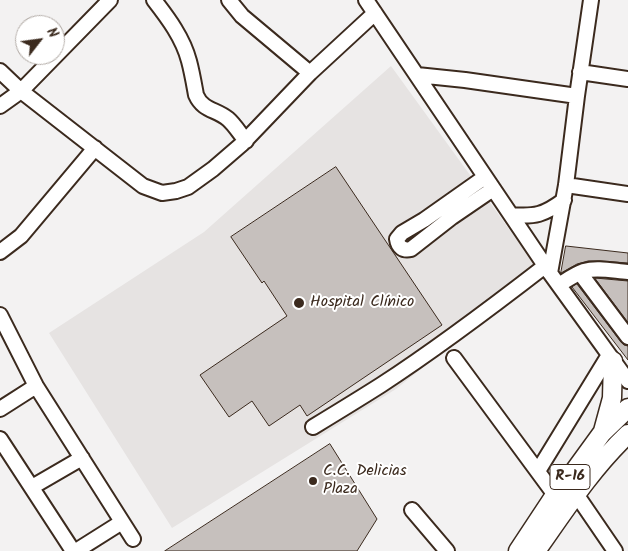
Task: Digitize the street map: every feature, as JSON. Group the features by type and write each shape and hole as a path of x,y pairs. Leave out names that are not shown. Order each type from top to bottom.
{"main road":[{"path":"602,433 612,398 611,358"},
{"name":"R-16","path":"518,551 555,494 570,477 602,433 628,408"},
{"name":"R-16","path":"536,551 576,494 614,447 628,434"}],"street":[{"path":"0,106 21,91 110,0"},
{"path":"154,0 182,42 189,60 198,100 206,108 228,119 246,141"},
{"path":"229,0 242,16 310,73"},
{"path":"366,0 548,270 628,381"},
{"path":"313,427 382,384 548,270 564,200 591,0"},
{"path":"0,71 21,91 143,186 162,193 176,191 188,187 246,141 310,73 375,13"},
{"path":"580,72 628,79"},
{"path":"417,75 577,96"},
{"path":"0,252 21,236 95,148"},
{"path":"489,183 452,217 411,249 406,250 399,246 397,239 402,233 489,183"},
{"path":"566,186 628,194"},
{"path":"511,215 539,215 564,200"},
{"path":"559,285 580,273 592,269 628,272"},
{"path":"580,273 628,337"},
{"path":"0,315 36,386 133,539"},
{"path":"454,358 555,494"},
{"path":"538,471 611,358"},
{"path":"0,410 36,386"},
{"path":"0,438 75,551 122,522"},
{"path":"32,487 82,458"},
{"path":"576,494 615,551"},
{"path":"412,510 447,551"}],"shaded area":[{"name":"Hospital Clínico","path":"391,66 541,273 396,389 172,528 49,333 204,232"}],"building":[{"name":"Hospital Clínico","path":"336,167 442,325 307,416 300,405 269,426 252,401 229,417 200,375 287,316 231,237"},
{"path":"566,246 628,253 628,263 588,261 577,264 561,273"},
{"path":"595,278 628,281 628,322"},
{"path":"577,284 621,342 628,346 628,360 572,287"},
{"name":"C.C. Delicias Plaza","path":"330,444 377,519 357,551 165,551"}],"place":[{"name":"Hospital Clínico","path":"299,303"},
{"name":"C.C. Delicias Plaza","path":"313,481"}]}
